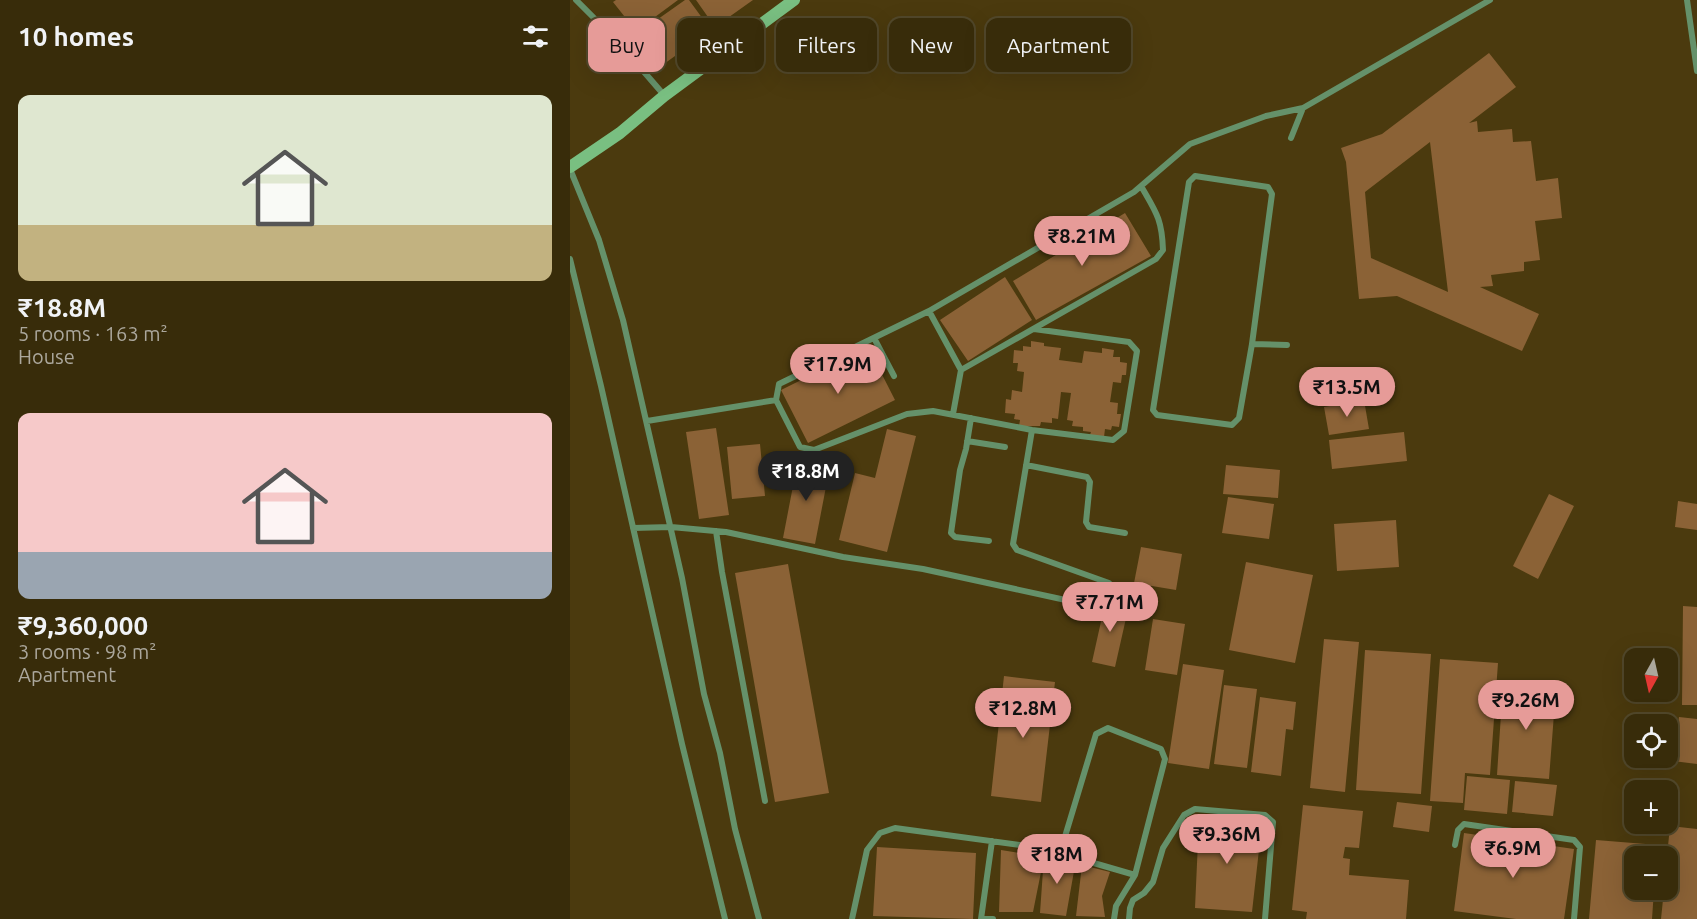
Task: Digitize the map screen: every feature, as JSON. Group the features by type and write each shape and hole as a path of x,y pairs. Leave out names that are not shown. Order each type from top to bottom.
{"street":[{"path":"576,0 619,43 664,96"},
{"path":"759,919 735,829 720,753 704,694 671,527 623,320 599,240 570,168 620,133 664,96 794,0"},
{"path":"1034,328 1129,342 1137,351 1124,430 1113,440 1032,430 933,411 907,414 814,450 800,447 776,400 779,384 929,311 1134,192 1190,144 1266,116 1303,108 1490,0"},
{"path":"1687,0 1697,71"},
{"path":"1291,138 1303,108"},
{"path":"1195,176 1268,186 1272,194 1252,344 1239,418 1232,425 1157,415 1153,410 1188,182 1195,176"},
{"path":"961,370 1156,259 1163,250 1159,215 1141,186"},
{"path":"570,259 682,744 725,919"},
{"path":"929,311 961,370 953,414"},
{"path":"874,338 894,376"},
{"path":"1252,344 1287,345"},
{"path":"648,421 776,400"},
{"path":"971,418 951,533 955,537 989,542"},
{"path":"1032,430 1013,544 1017,550 1109,584"},
{"path":"967,441 1005,447"},
{"path":"1026,465 1087,477 1090,482 1086,522 1089,526 1125,533"},
{"path":"633,528 671,527 766,539 843,557 923,569 1084,604"},
{"path":"716,531 765,801"},
{"path":"1060,853 1096,734 1108,728 1161,749 1165,759 1135,875 1116,906 1114,919"},
{"path":"1129,919 1133,900 1144,893 1153,882 1162,848 1184,815 1195,809 1265,815 1273,822 1265,919"},
{"path":"1455,845 1458,830 1464,824 1574,840 1580,847 1574,919"},
{"path":"852,919 867,850 880,833 895,828 1042,848 1135,875"},
{"path":"992,841 981,919 993,919"}],"building":[{"path":"616,0 678,0 654,18 626,18 613,2"},
{"path":"685,0 689,0 702,18 677,18 677,55 665,63 665,18 660,18"},
{"path":"696,0 753,0 728,18 709,18"},
{"path":"1489,53 1516,87 1469,123 1477,121 1478,132 1512,129 1513,142 1531,141 1536,181 1558,178 1562,218 1535,221 1540,260 1524,262 1524,271 1491,275 1493,286 1480,287 1539,314 1522,351 1397,296 1359,299 1346,162 1341,148 1382,134","holes":["1430,142 1448,292 1371,258 1365,192"]},
{"path":"1125,213 1151,256 1036,320 1013,281"},
{"path":"1005,277 1032,320 968,361 940,320"},
{"path":"1031,341 1044,343 1044,346 1061,348 1059,360 1082,363 1084,351 1102,353 1102,348 1114,350 1113,357 1120,357 1120,362 1127,363 1126,375 1122,375 1121,383 1113,382 1110,402 1118,403 1117,414 1121,414 1119,427 1112,426 1111,430 1105,429 1104,437 1090,435 1091,432 1083,431 1083,427 1072,426 1073,421 1067,420 1071,393 1061,392 1058,419 1052,418 1052,423 1041,422 1040,426 1019,426 1020,420 1014,419 1015,414 1005,413 1006,399 1011,400 1012,390 1022,392 1024,372 1017,371 1018,363 1013,363 1014,350 1023,351 1023,346 1031,347"},
{"path":"868,347 895,400 808,443 781,390"},
{"path":"1364,400 1369,429 1329,435 1324,407"},
{"path":"716,428 729,515 699,519 686,432"},
{"path":"887,429 916,436 887,552 839,540 855,473 875,478"},
{"path":"1404,432 1407,461 1332,469 1329,440"},
{"path":"760,444 765,496 732,499 727,447"},
{"path":"798,460 830,466 815,544 783,538"},
{"path":"1226,465 1280,470 1278,498 1223,494"},
{"path":"1549,494 1574,506 1538,579 1513,566"},
{"path":"1228,497 1274,504 1269,539 1222,533"},
{"path":"1678,501 1697,504 1697,530 1675,527"},
{"path":"1396,520 1399,567 1337,571 1334,524"},
{"path":"1141,547 1182,554 1176,590 1134,583"},
{"path":"1246,562 1313,575 1295,663 1229,650"},
{"path":"788,564 829,793 775,802 735,573"},
{"path":"1106,599 1129,605 1115,667 1092,662"},
{"path":"1683,606 1697,607 1697,705 1682,705"},
{"path":"1153,619 1185,624 1177,675 1145,670"},
{"path":"1324,639 1359,642 1345,792 1310,788"},
{"path":"1365,650 1431,654 1421,794 1356,790"},
{"path":"1440,659 1498,663 1490,775 1465,773 1463,803 1430,801"},
{"path":"1183,664 1224,670 1209,769 1168,763"},
{"path":"1004,676 1055,682 1041,802 991,796"},
{"path":"1503,684 1556,688 1549,779 1497,775"},
{"path":"1224,685 1257,689 1247,768 1214,764"},
{"path":"1260,697 1296,702 1293,730 1286,729 1281,776 1251,772"},
{"path":"1679,717 1697,719 1697,764 1678,762"},
{"path":"1467,776 1510,780 1507,814 1464,810"},
{"path":"1515,781 1557,785 1553,816 1512,812"},
{"path":"1397,802 1432,806 1429,832 1393,827"},
{"path":"1303,805 1363,811 1359,848 1345,847 1343,858 1350,859 1349,875 1409,880 1406,919 1306,919 1307,912 1292,910"},
{"path":"1199,819 1262,823 1252,912 1195,908"},
{"path":"1678,827 1697,829 1697,919 1661,919 1663,900 1678,900 1678,846 1668,846 1669,834 1678,834"},
{"path":"1464,833 1574,849 1564,919 1516,919 1454,911"},
{"path":"1596,840 1658,845 1624,846 1624,900 1653,900 1652,919 1589,919"},
{"path":"877,847 976,853 973,919 873,916"},
{"path":"1001,850 1044,857 1033,912 999,912"},
{"path":"1044,856 1076,860 1066,916 1040,913"},
{"path":"1082,865 1110,872 1102,896 1105,917 1076,916"}]}
